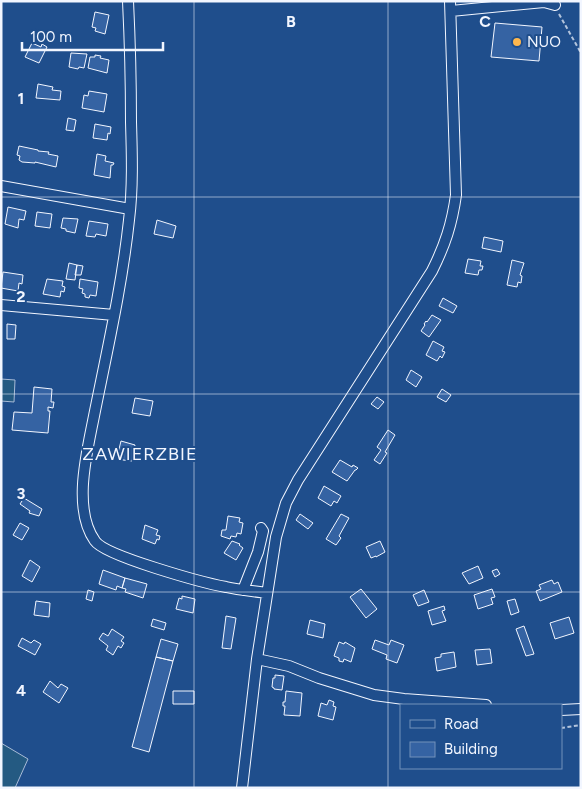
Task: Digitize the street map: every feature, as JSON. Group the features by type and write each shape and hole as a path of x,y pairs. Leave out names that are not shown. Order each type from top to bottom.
{"street":[{"path":"128,1 131,49 130,208 114,315 85,460 84,515 89,531 98,545 124,557 206,582 267,593"},
{"path":"242,788 257,659 267,593 276,537 286,503 298,480 432,271 444,247 452,221 456,195 451,6 544,2 555,5"},
{"path":"1,186 130,208"},
{"path":"1,305 114,315"},
{"path":"243,590 258,552 263,531 261,528"},
{"path":"257,659 289,666 319,678 374,695 472,704"},
{"path":"562,710 581,709"}],"path":[{"path":"555,5 581,53"},
{"path":"562,728 581,725"}],"shaded area":[{"path":"1,379 15,380 14,402 1,401"},
{"path":"1,743 28,759 15,788 1,788"}],"building":[{"path":"95,12 109,15 105,34 95,31 96,28 92,27"},
{"name":"NUO","path":"495,23 542,27 539,61 491,57"},
{"path":"32,43 41,47 42,44 47,47 39,63 25,57"},
{"path":"71,53 87,54 84,68 69,67"},
{"path":"95,55 109,60 107,73 88,68 90,57 95,57"},
{"path":"38,84 53,87 52,90 61,91 60,100 36,98"},
{"path":"89,91 107,94 104,112 82,108 84,95 88,96"},
{"path":"68,118 76,120 74,131 66,130"},
{"path":"95,124 111,127 107,140 93,138"},
{"path":"19,146 49,152 48,154 58,156 56,167 35,162 22,162 19,160 20,156 17,155"},
{"path":"97,154 106,156 105,161 114,163 111,165 110,178 94,175"},
{"path":"8,207 26,211 24,220 19,219 18,228 5,224"},
{"path":"37,212 52,214 50,228 35,226"},
{"path":"63,218 78,219 75,233 61,228"},
{"path":"157,220 176,226 173,238 154,234"},
{"path":"89,221 108,224 106,236 96,234 95,237 86,236"},
{"path":"484,237 503,241 501,252 482,248"},
{"path":"468,259 481,261 480,266 483,266 482,270 479,270 478,275 465,273"},
{"path":"512,260 524,263 520,275 522,276 521,283 518,282 517,287 507,285"},
{"path":"69,263 77,265 75,280 66,279"},
{"path":"77,265 83,266 81,275 75,275"},
{"path":"3,272 23,275 22,284 19,283 18,291 1,288"},
{"path":"47,279 63,281 62,286 65,287 64,292 61,291 60,297 43,294"},
{"path":"80,279 98,282 96,296 90,295 89,298 85,297 85,294 82,293 83,289 79,288"},
{"path":"443,298 457,306 453,313 439,306"},
{"path":"432,315 441,320 429,337 421,331 426,321"},
{"path":"7,324 16,325 15,339 7,339"},
{"path":"433,341 444,347 442,351 445,352 442,358 440,356 437,361 426,355"},
{"path":"411,370 422,377 416,387 406,380"},
{"path":"34,387 52,389 51,402 54,402 53,408 48,407 48,411 50,411 48,433 12,430 14,412 32,413"},
{"path":"442,389 451,395 446,402 437,397"},
{"path":"377,397 384,402 378,409 371,404"},
{"path":"135,398 153,401 150,416 132,413"},
{"path":"388,430 395,435 380,464 374,460 381,450 377,447"},
{"path":"121,441 135,445 132,461 117,457"},
{"path":"340,460 352,467 353,465 358,468 347,481 332,472"},
{"path":"324,486 341,496 337,503 334,501 331,506 318,498"},
{"path":"24,498 42,509 39,516 29,513 30,511 20,504"},
{"path":"300,514 313,523 308,529 296,520"},
{"path":"341,514 349,518 336,545 326,539"},
{"path":"228,516 240,518 239,522 243,523 241,534 237,533 236,537 231,536 230,539 221,536 222,530 226,530"},
{"path":"20,523 29,528 22,540 13,535"},
{"path":"145,525 158,530 156,535 160,536 155,544 142,539"},
{"path":"232,541 240,544 243,548 236,560 224,553"},
{"path":"380,541 385,552 371,558 366,547"},
{"path":"30,560 40,567 32,582 22,576"},
{"path":"478,566 483,578 469,584 462,573"},
{"path":"497,569 500,574 495,577 492,571"},
{"path":"103,570 125,578 122,588 117,586 116,590 99,584"},
{"path":"125,578 147,584 143,598 125,592 126,589 122,588"},
{"path":"552,580 554,584 558,582 562,592 540,601 536,591 541,589 539,585"},
{"path":"361,589 377,609 366,618 350,597"},
{"path":"492,589 495,597 491,598 493,604 478,609 474,595"},
{"path":"88,590 94,592 92,601 86,599"},
{"path":"424,590 429,602 418,606 413,595"},
{"path":"182,596 195,599 193,613 176,609 179,598 182,599"},
{"path":"515,599 519,612 511,615 507,601"},
{"path":"36,601 50,603 49,617 34,615"},
{"path":"444,606 445,610 442,611 446,621 432,625 428,611"},
{"path":"226,616 236,618 231,649 222,648"},
{"path":"569,617 574,633 555,639 550,623"},
{"path":"153,619 166,623 164,630 151,626"},
{"path":"310,620 325,624 323,638 307,634"},
{"path":"524,626 534,654 526,656 516,629"},
{"path":"112,629 124,637 121,641 124,643 121,648 118,646 113,655 106,650 108,646 99,639 103,633 108,636"},
{"path":"22,638 31,643 34,640 41,644 35,655 18,646"},
{"path":"161,639 178,644 173,661 156,657"},
{"path":"375,640 389,645 391,640 404,645 397,663 386,659 387,655 372,649"},
{"path":"339,642 344,644 345,642 355,648 351,662 344,659 343,662 339,661 339,658 334,656"},
{"path":"490,649 492,663 477,665 475,650"},
{"path":"454,652 456,667 437,671 435,658 441,657 441,654"},
{"path":"156,657 173,661 149,752 132,747"},
{"path":"275,675 284,676 282,690 272,687"},
{"path":"50,681 58,688 61,684 68,688 59,703 43,692"},
{"path":"173,691 194,691 194,704 173,704"},
{"path":"286,691 302,693 300,716 284,715 285,706 283,706 283,702 285,702"},
{"path":"329,700 334,702 333,706 336,707 333,720 318,716 321,703 327,705"}],"place":[{"name":"NUO","path":"517,42"}],"district":[{"name":"ZAWIERZBIE","path":"140,454"}]}
